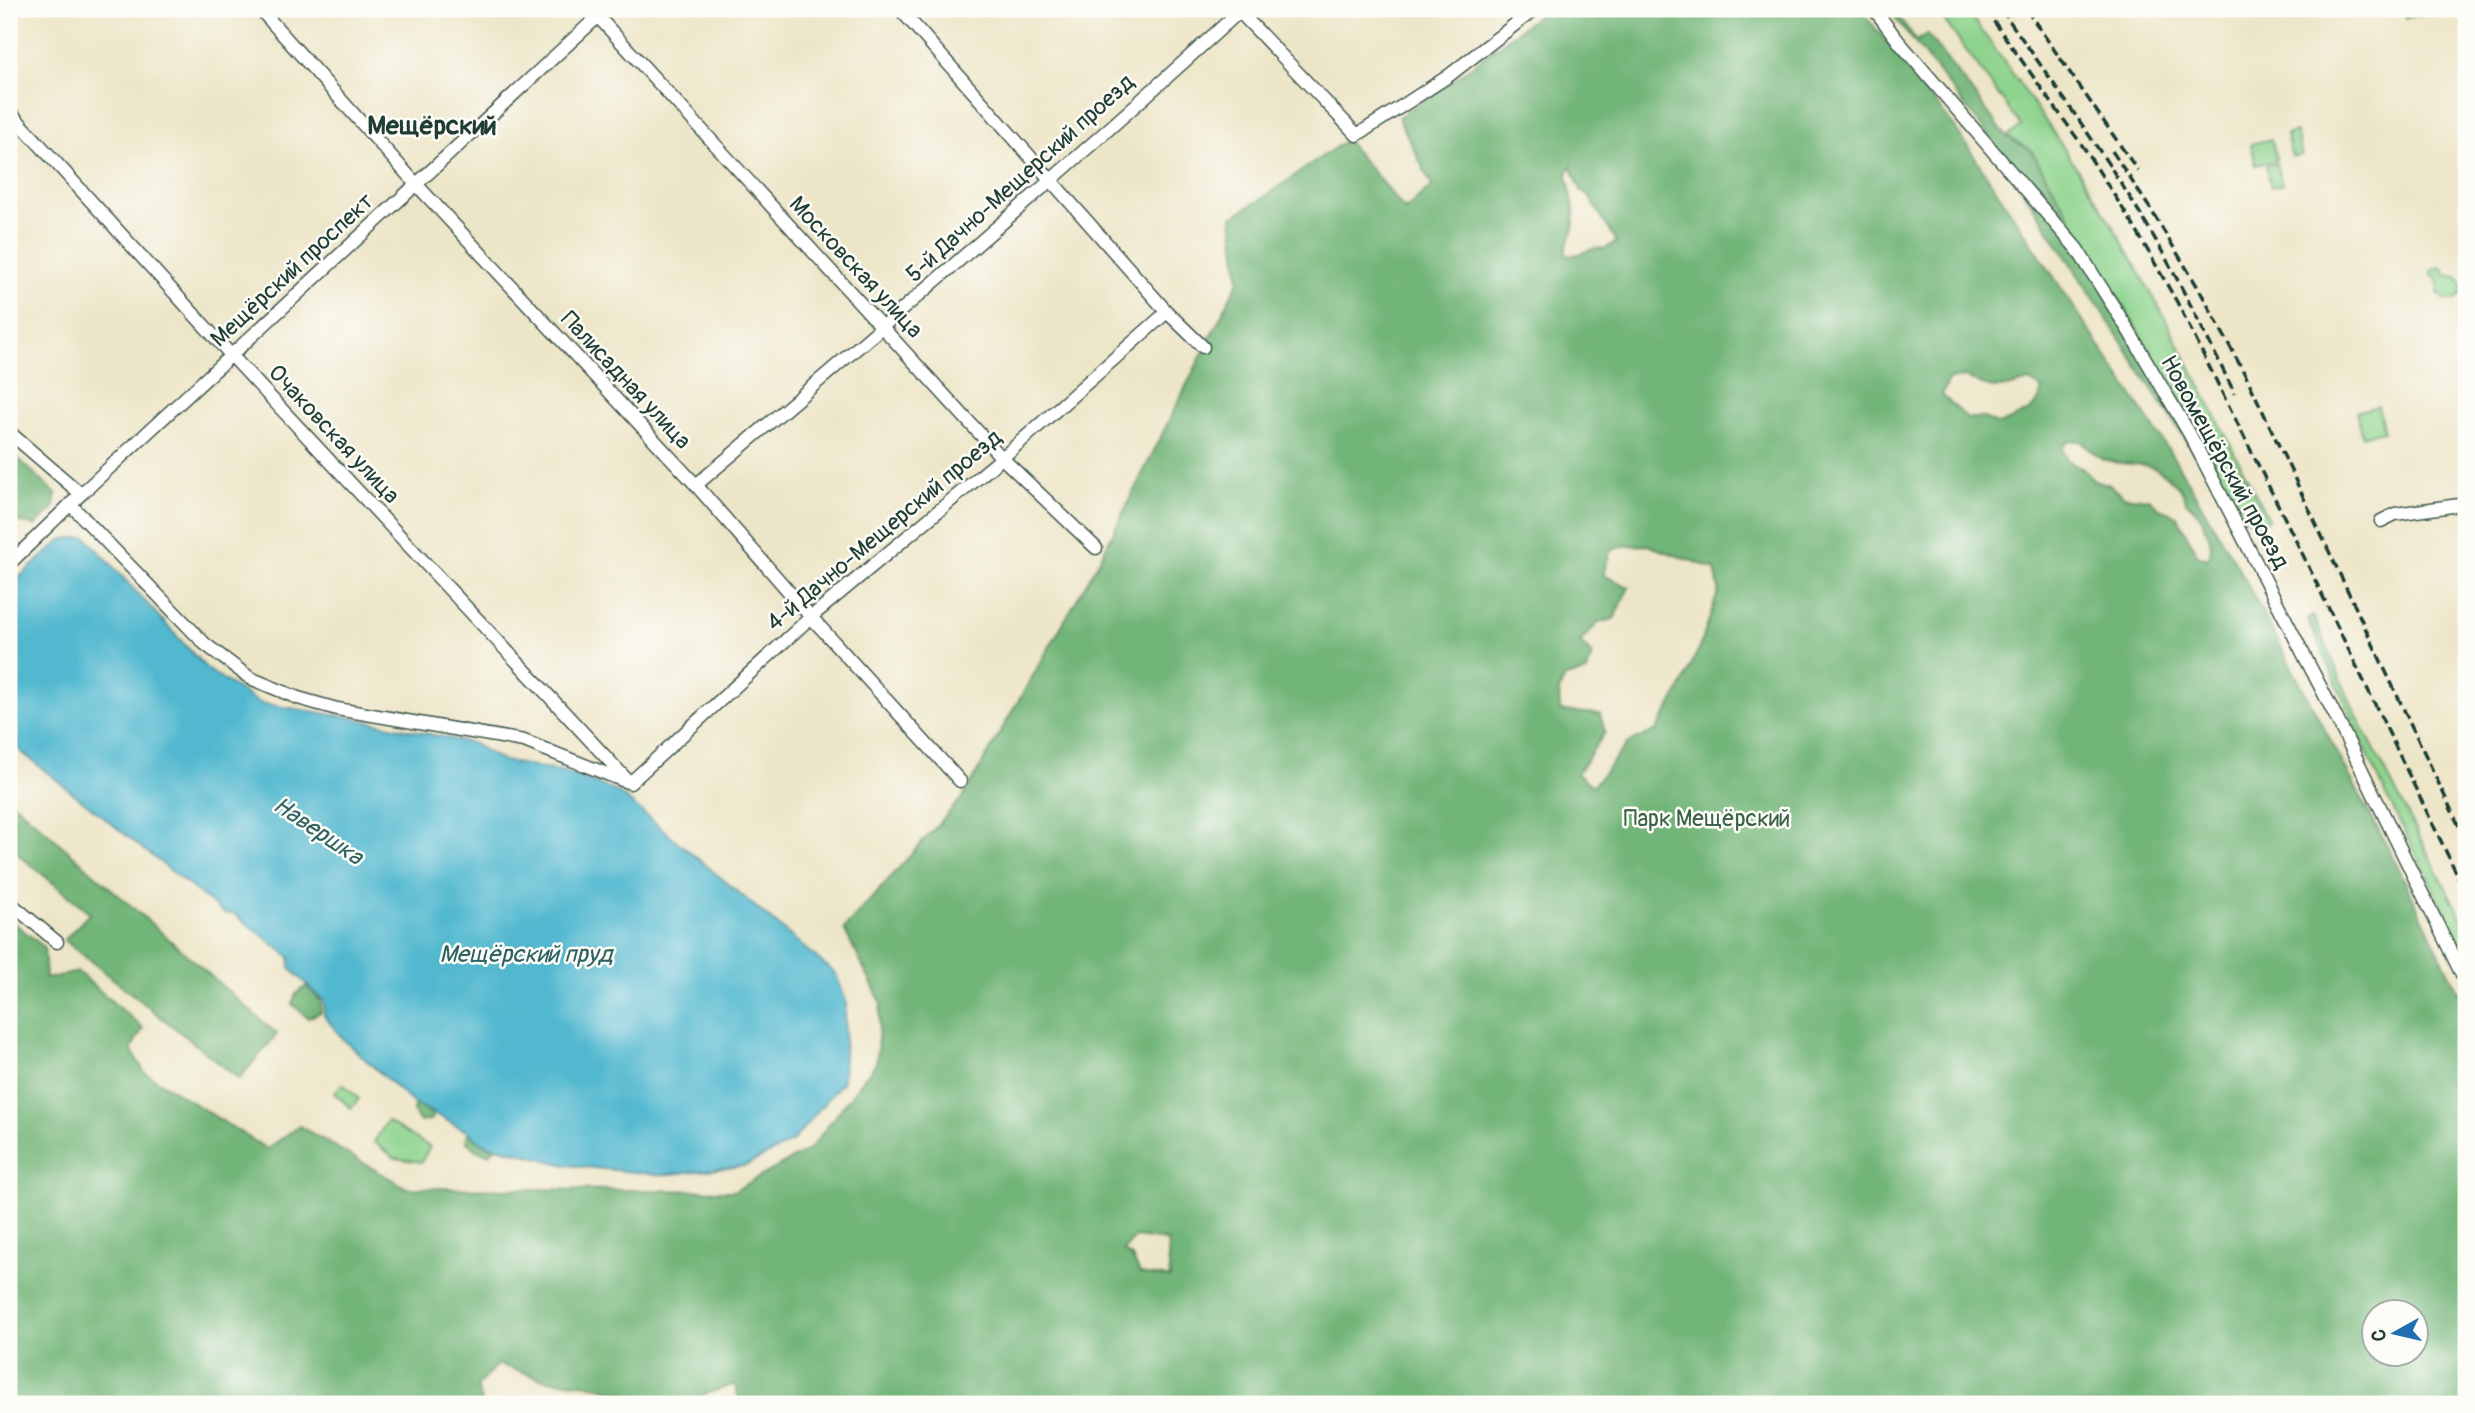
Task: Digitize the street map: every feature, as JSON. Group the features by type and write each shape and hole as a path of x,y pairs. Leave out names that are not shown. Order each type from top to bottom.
{"street":[{"name":"Палисадная улица","path":"260,9 416,184 696,485 960,781"},
{"path":"900,9 1167,312 1203,346"},
{"path":"1239,10 1357,135 1447,77 1535,9"},
{"name":"Новомещёрский проезд","path":"1874,9 1899,42 2077,249 2127,328 2189,433 2298,642 2466,983"},
{"name":"5-й Дачно-Мещерский проезд","path":"696,485 883,328 1052,180 1239,10"},
{"name":"Мещёрский проспект","path":"9,564 598,11"},
{"name":"Московская улица","path":"598,11 1002,458 1096,548"},
{"name":"Очаковская улица","path":"9,111 231,355 630,783"},
{"name":"4-й Дачно-Мещерский проезд","path":"630,783 811,617 1002,458 1167,312"},
{"path":"9,432 81,494"},
{"path":"70,504 205,644 250,678 298,698 337,709 524,741 630,783"},
{"path":"2381,520 2395,514 2466,504"},
{"path":"9,902 57,942"}],"green space":[{"name":"Парк Мещёрский","path":"1546,9 1860,9 1956,129 2175,460 2242,574 2398,867 2466,1008 2466,1404 741,1404 734,1384 697,1397 699,1404 662,1404 588,1384 546,1380 498,1364 477,1386 482,1404 9,1404 9,919 44,947 46,979 78,972 143,1028 131,1049 144,1072 267,1149 299,1126 407,1188 734,1191 810,1149 876,1063 881,1002 844,929 963,797 1099,561 1239,280 1232,217 1346,140 1405,210 1432,186 1398,117 1450,83","holes":["1571,166 1581,190 1588,195 1617,242 1604,249 1566,255 1574,215 1567,174","1966,377 1983,386 1997,388 2029,381 2042,389 2032,408 1999,425 1984,418 1967,418 1942,395 1949,379","2081,441 2103,459 2145,465 2171,480 2181,490 2186,502 2197,512 2206,528 2210,545 2208,559 2198,556 2177,516 2162,510 2149,499 2123,496 2110,485 2094,480 2082,468 2067,460 2063,452 2064,444","1647,545 1715,569 1719,589 1702,641 1684,682 1657,730 1628,743 1593,786 1577,774 1605,732 1600,714 1560,711 1559,690 1565,677 1587,672 1592,655 1580,642 1598,623 1614,619 1629,587 1603,575 1610,551 1623,546","1135,1237 1167,1241 1170,1278 1140,1274 1132,1257 1123,1251"]},
{"path":"1888,9 1893,9 1917,41 1927,34 2007,137 2031,150 2207,448 2199,461 1981,126"},
{"path":"1936,9 1966,9 2044,119 2099,204 2176,339 2268,519 2257,527 2232,507 2031,150 2007,137 2021,126"},
{"path":"2403,9 2443,9 2406,18"},
{"path":"2296,132 2302,155 2292,157 2286,135"},
{"path":"2271,139 2277,160 2256,165 2251,144"},
{"path":"2276,163 2282,184 2271,187 2266,166"},
{"path":"2438,267 2444,269 2446,275 2457,277 2462,283 2463,291 2455,300 2447,300 2438,293 2439,282 2432,275 2432,271"},
{"path":"2378,406 2384,431 2362,436 2356,412"},
{"path":"9,450 56,494 53,509 35,526 9,519"},
{"path":"2313,616 2355,712 2466,927 2466,954 2382,786 2308,619"},
{"path":"9,799 277,1034 239,1079 64,940 90,913 9,847"},
{"path":"306,986 321,1001 321,1012 308,1018 292,1004 296,994"},
{"path":"343,1084 359,1099 351,1108 334,1093"},
{"path":"414,1104 433,1115 431,1120 420,1122 413,1111"},
{"path":"387,1121 430,1147 421,1162 395,1158 374,1142"},
{"path":"468,1133 485,1145 495,1148 489,1154 476,1150 466,1141"}],"water":[{"name":"Мещёрский пруд","path":"86,537 207,669 259,703 353,718 472,743 503,761 566,772 618,792 836,974 846,1001 843,1081 792,1142 745,1166 661,1175 566,1165 485,1144 465,1130 412,1102 343,1039 324,1016 324,1001 290,968 290,957 233,913 225,914 9,742 9,586 63,539"}],"railway":[{"path":"1985,9 2084,148 2132,223 2177,302 2466,893"},
{"path":"2001,9 2141,215 2235,394"},
{"path":"2026,9 2138,171"},
{"path":"2112,151 2199,289 2248,380 2466,841"}],"district":[{"name":"Мещёрский","path":"432,126"}],"water label":[{"name":"Навершка","path":"318,831"}]}
